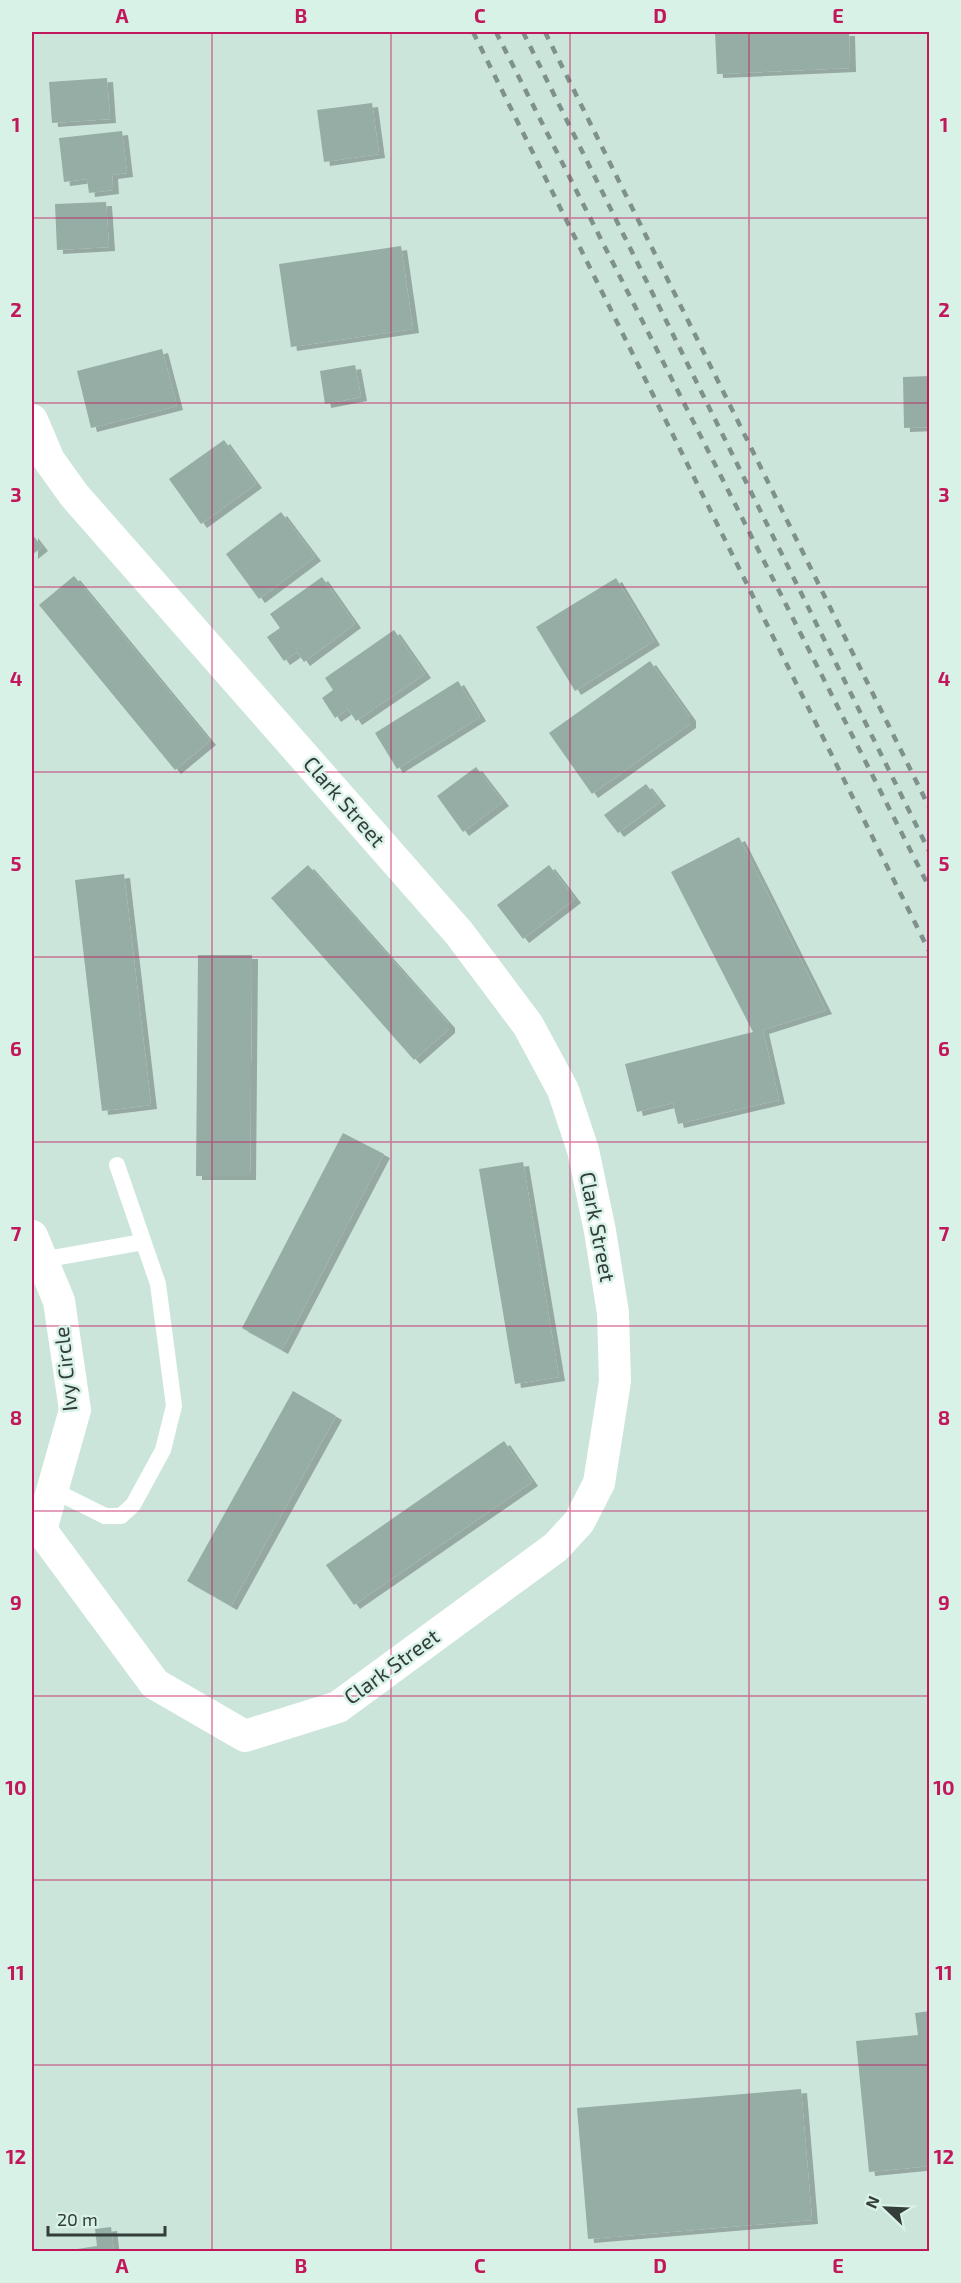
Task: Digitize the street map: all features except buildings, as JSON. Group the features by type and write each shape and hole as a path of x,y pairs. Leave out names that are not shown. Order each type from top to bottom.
{"street":[{"name":"Clark Street","path":"32,420 50,460 74,495 459,933 528,1024 563,1090 583,1150 600,1231 613,1312 615,1381 599,1483 579,1522 556,1547 338,1707 245,1736 154,1684 36,1530"},
{"name":"Ivy Circle","path":"36,1530 53,1490 75,1410 59,1301 37,1248"}],"lane":[{"path":"53,1490 105,1516 121,1516 133,1504 163,1450 174,1406 158,1284 117,1166"},
{"path":"37,1248 143,1242"}],"railway":[{"path":"473,32 930,953"},
{"path":"496,32 930,889"},
{"path":"523,32 930,853"},
{"path":"545,32 930,809"}]}
